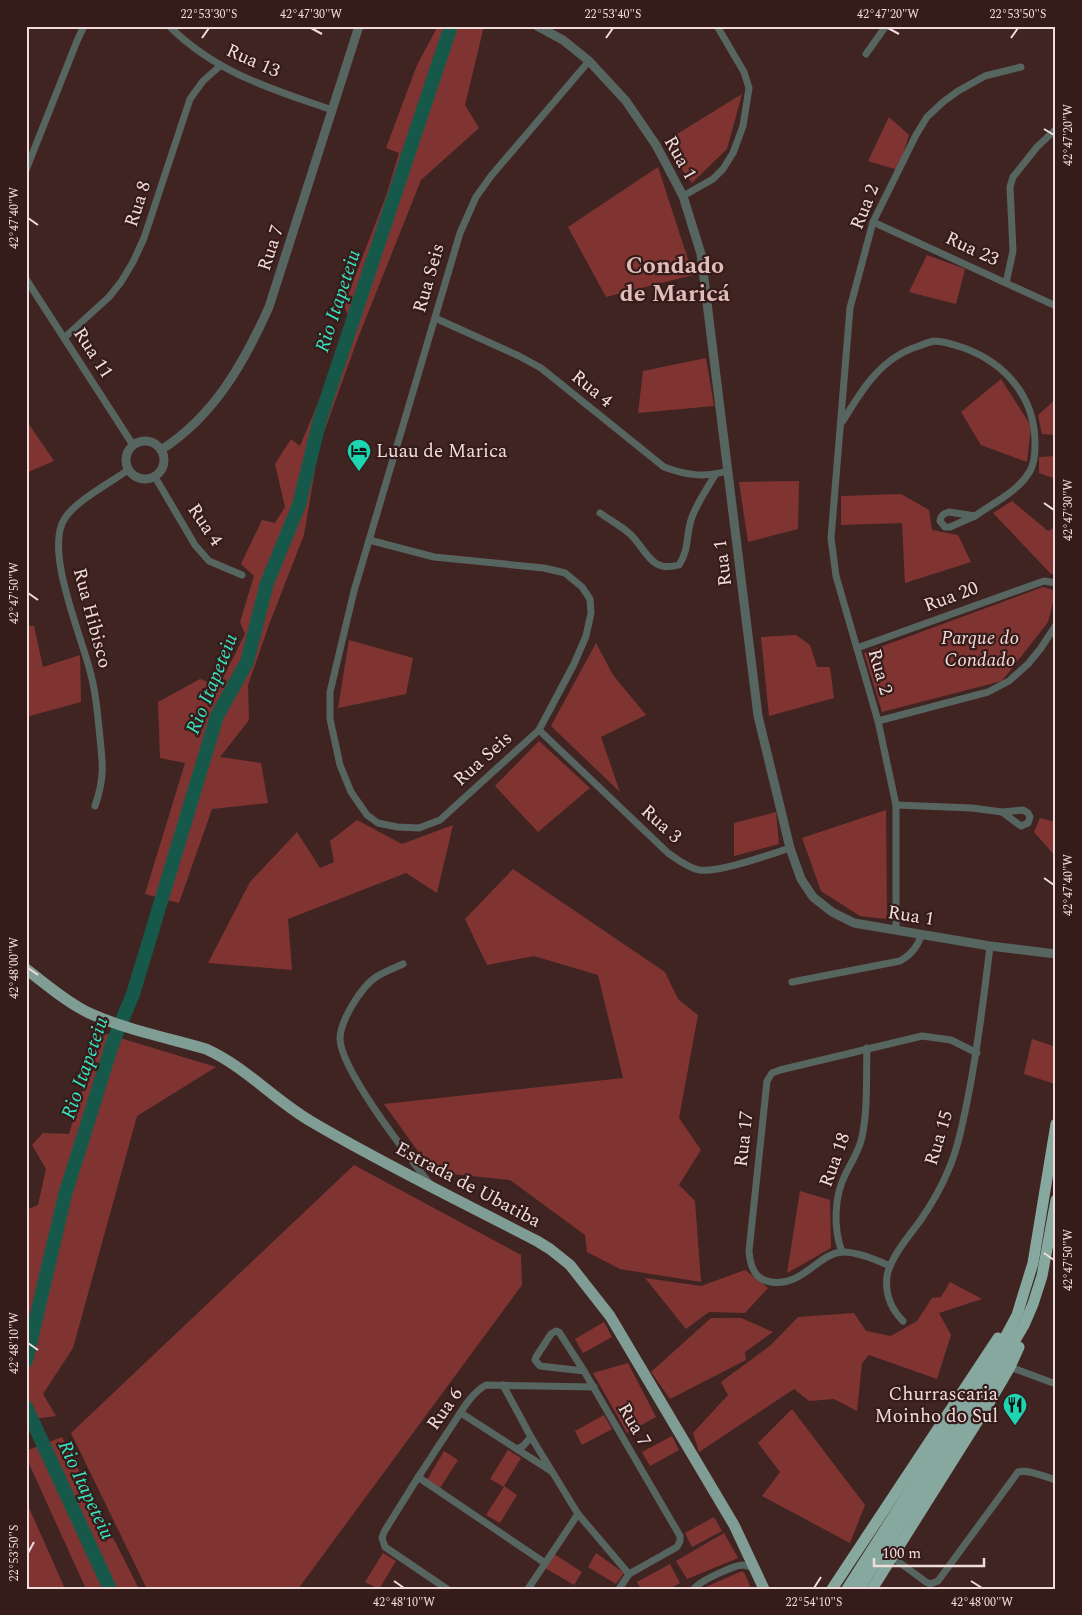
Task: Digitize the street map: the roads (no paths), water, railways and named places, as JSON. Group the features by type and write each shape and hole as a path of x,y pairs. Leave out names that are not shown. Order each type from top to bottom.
{"highway":[{"path":"847,1589 992,1362 1014,1322 1025,1291 1038,1239 1056,1124"},
{"path":"872,1589 961,1449 1010,1367 1023,1336 1044,1268 1056,1200"},
{"path":"832,1589 1000,1333 1025,1291"},
{"path":"859,1589 990,1383 1029,1316"}],"main road":[{"name":"Estrada de Ubatiba","path":"26,969 75,1005 108,1021 206,1049 220,1055 241,1068 283,1103 312,1122 550,1248 579,1275 610,1316 734,1525 761,1584"}],"street":[{"path":"26,170 84,26"},
{"name":"Rua 13","path":"169,26 200,54 220,66 251,81 332,110"},
{"name":"Rua 7","path":"161,450 195,425 216,402 252,344 269,307 359,26"},
{"name":"Rua 1","path":"537,26 563,40 589,61 626,101 656,146 683,196 701,254 758,716 790,848 801,879 813,897 832,912 854,923 990,946 1056,954"},
{"path":"683,196 713,179 723,169 733,153 743,126 749,88 744,72 717,26"},
{"path":"866,54 886,26"},
{"name":"Rua Seis","path":"369,540 434,557 544,568 565,574 582,587 590,599 591,613 586,636 574,664 539,730 440,820 419,828 397,827 378,823 367,815 351,792 340,765 330,719 330,692 354,591 369,540 435,318 460,233 476,197 491,176 589,61"},
{"name":"Rua 8","path":"64,338 109,297 133,262 144,238 190,99 203,81 220,66"},
{"name":"Rua 2","path":"896,930 896,805 878,721 836,576 831,538 850,308 873,222 916,135 927,117 958,91 985,76 1021,67"},
{"path":"1006,283 1013,251 1010,187 1013,177 1037,147 1056,129"},
{"name":"Rua 23","path":"873,222 969,264 1056,306"},
{"name":"Rua 11","path":"26,279 133,445"},
{"name":"Rua 4","path":"435,318 541,368 664,467 684,474 715,475 727,471"},
{"name":"Rua 2","path":"841,424 862,389 880,368 910,348 934,341 953,344 978,353 998,366 1012,378 1023,394 1035,429 1035,452 1031,470 1020,484 975,516"},
{"path":"140,441 148,441 156,444 161,450 164,464 159,474 155,477 149,479 137,478 128,470 126,456 128,450 133,445 140,441"},
{"name":"Rua Hibisco","path":"96,806 102,786 103,770 96,699 83,645 68,605 60,565 59,531 64,519 74,507 128,470"},
{"path":"600,513 628,532 656,564 670,568 680,565 686,556 692,517 715,475"},
{"name":"Rua 4","path":"155,477 195,545 209,561 242,574"},
{"name":"Rua 20","path":"856,648 1044,580 1056,583"},
{"path":"878,721 988,692 1009,681 1028,664 1056,625"},
{"name":"Rua 3","path":"539,730 668,853 683,863 698,870 714,870 790,848"},
{"path":"896,805 972,808 1002,812"},
{"path":"792,982 900,961 910,956 922,934"},
{"name":"Rua 15","path":"903,1321 894,1310 887,1291 887,1276 890,1266 933,1201 948,1170 961,1130 977,1053 990,946"},
{"path":"403,964 376,977 359,995 340,1037 341,1047 346,1061 369,1099 388,1128 432,1186"},
{"name":"Rua 17","path":"842,1252 824,1260 798,1277 784,1282 776,1283 760,1279 753,1269 749,1250 766,1087 769,1077 776,1071 922,1036 951,1040 977,1053"},
{"name":"Rua 18","path":"842,1252 837,1231 838,1198 842,1182 858,1151 862,1137 867,1048"},
{"path":"842,1252 868,1257 890,1266"},
{"name":"Rua 7","path":"584,1371 540,1366 535,1360 537,1353 551,1334 556,1331 559,1332 584,1371 680,1536 679,1545 674,1550 629,1574"},
{"path":"1010,1367 1056,1384"},
{"name":"Rua 6","path":"447,1589 385,1547 382,1538 418,1477 461,1413 480,1388 492,1384 594,1388"},
{"path":"503,1385 578,1514 629,1574 619,1589"},
{"path":"510,1398 516,1385"},
{"path":"461,1413 553,1472"},
{"path":"517,1450 532,1437"},
{"path":"892,1557 926,1582 934,1583 938,1581 1018,1472 1030,1472 1056,1480"},
{"path":"418,1477 545,1563"},
{"path":"528,1589 578,1514"},
{"path":"694,1589 701,1582 739,1566 747,1565 761,1584"}],"waterway":[{"name":"Rio Itapeteiu","path":"26,1361 65,1195 113,1042 133,994 217,716 247,662 267,583 299,505 320,419 451,26"},
{"name":"Rio Itapeteiu","path":"26,1407 110,1589"}],"place":[{"name":"Luau de Marica","path":"359,472"},
{"name":"Churrascaria Moinho do Sul","path":"1015,1426"}],"district":[{"name":"Condado de Maricá","path":"675,280"}],"park label":[{"name":"Parque do Condado","path":"980,649"}]}
